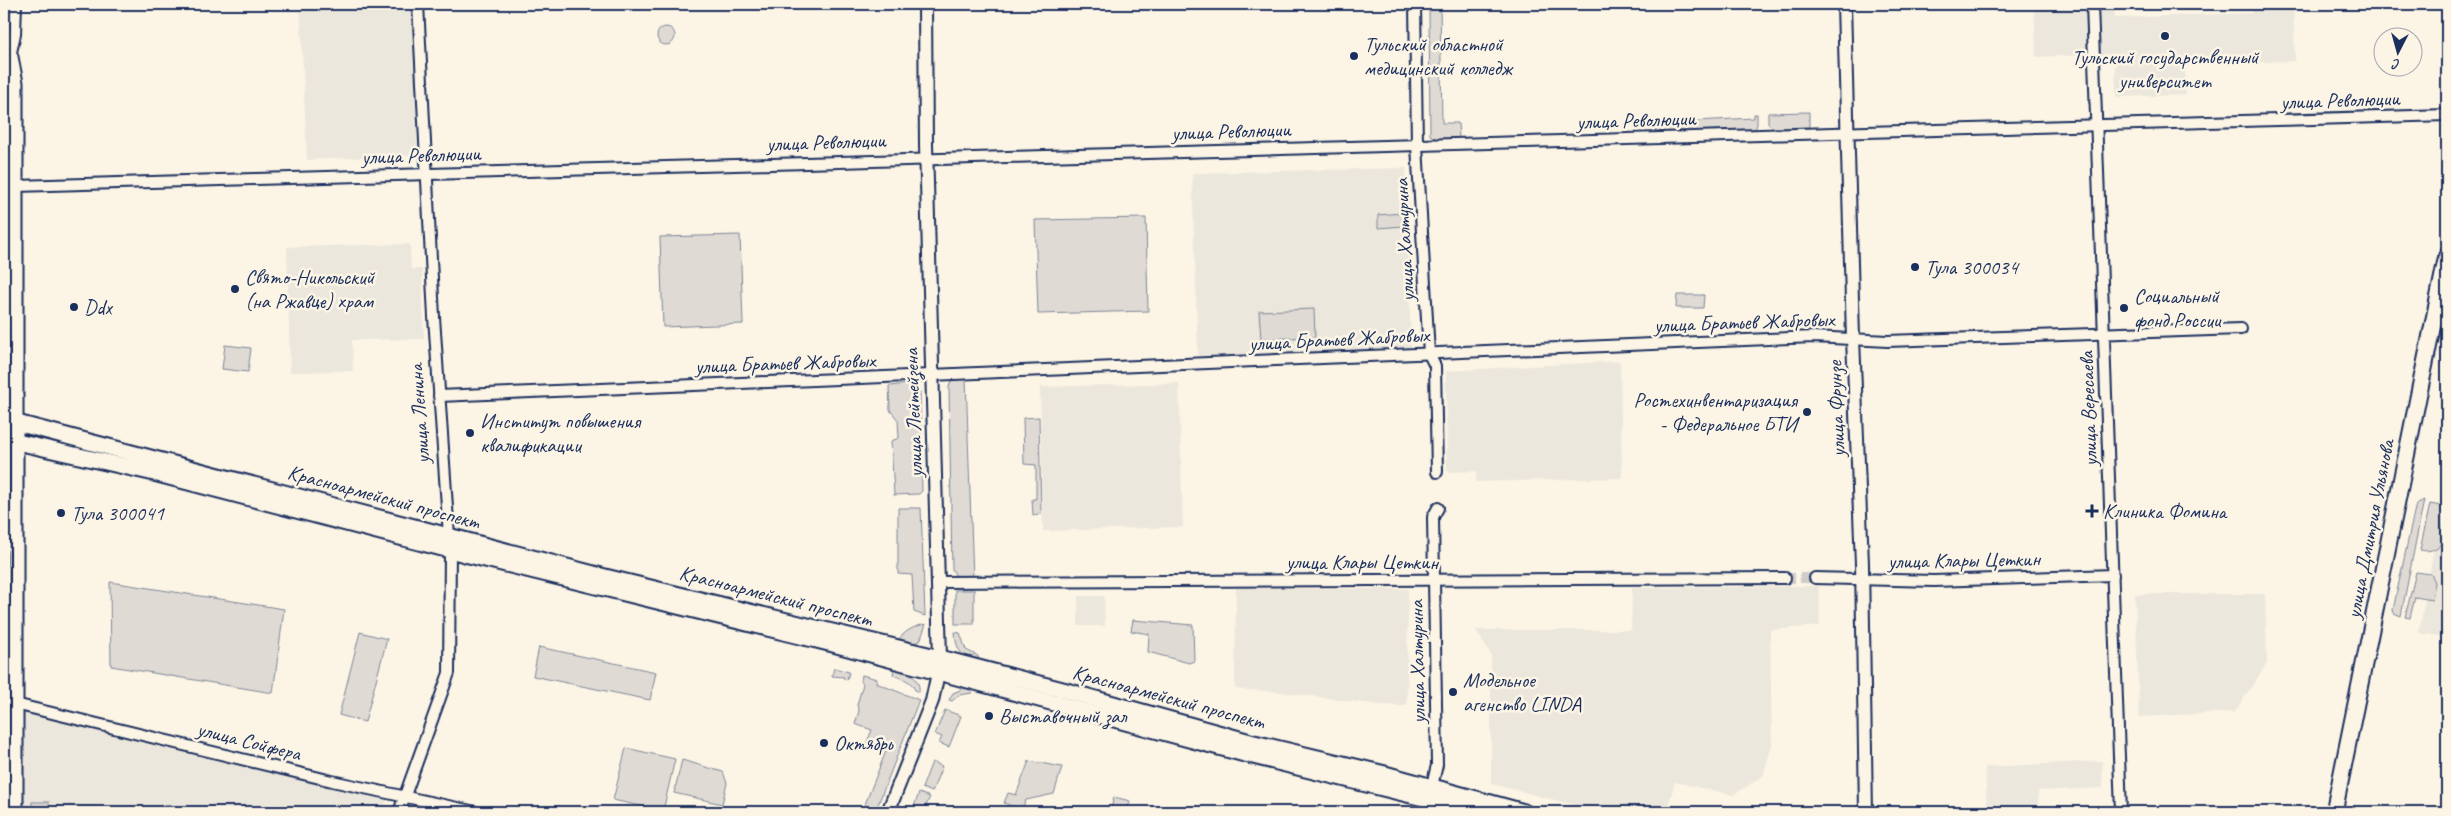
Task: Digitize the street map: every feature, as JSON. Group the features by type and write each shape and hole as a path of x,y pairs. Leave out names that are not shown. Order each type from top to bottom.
{"main road":[{"path":"6,55 16,83 16,186 10,425 10,605 15,704 15,812"},
{"name":"улица Дмитрия Ульянова","path":"2334,812 2447,255"},
{"name":"Красноармейский проспект","path":"10,425 833,644 1074,693 1250,742 1432,786 1524,812"},
{"name":"Красноармейский проспект","path":"10,439 450,543"},
{"name":"Красноармейский проспект","path":"939,665 1245,754 1480,812"}],"street":[{"path":"6,55 16,34 16,4"},
{"name":"улица Ленина","path":"399,812 449,674 450,543 439,396 418,4"},
{"name":"улица Лейтейзена","path":"888,812 932,701 939,665 939,582 927,158 925,4"},
{"name":"улица Халтурина","path":"1415,4 1417,145 1429,354 1435,366 1437,472"},
{"name":"улица Фрунзе","path":"1844,4 1862,580 1866,812"},
{"name":"улица Вересаева","path":"2092,4 2121,812"},
{"name":"улица Революции","path":"16,186 2447,115"},
{"name":"улица Братьев Жабровых","path":"439,396 1819,337 1887,341 2241,329"},
{"name":"улица Халтурина","path":"1432,786 1437,765 1433,517 1438,508"},
{"name":"улица Клары Цеткин","path":"1815,578 1934,581 2113,575"},
{"name":"улица Клары Цеткин","path":"939,582 1786,578"},
{"name":"улица Сойфера","path":"15,704 332,781 476,812"}],"shaded area":[{"path":"300,4 412,4 418,155 307,160"},
{"path":"1429,4 1440,4 1442,123 1458,123 1459,138 1436,139 1430,135"},
{"name":"Тульский государственный университет","path":"2034,4 2114,4 2115,18 2252,13 2252,4 2293,4 2295,61 2185,65 2186,95 2116,97 2115,54 2036,57"},
{"path":"662,27 670,27 675,32 673,43 662,45 657,40 657,32"},
{"path":"1809,112 1809,127 1774,128 1768,124 1768,113"},
{"path":"1754,114 1757,114 1755,129 1656,132 1656,123 1754,118"},
{"path":"1406,168 1411,349 1198,356 1192,173"},
{"path":"1402,213 1403,226 1378,228 1378,215"},
{"path":"1146,218 1148,311 1038,314 1035,220"},
{"path":"740,235 743,324 663,327 660,237"},
{"path":"410,244 411,269 422,269 424,339 352,340 353,371 290,372 287,247"},
{"path":"1677,295 1704,295 1703,308 1676,308"},
{"path":"1314,309 1315,337 1261,339 1259,311"},
{"path":"225,345 251,348 248,372 222,369"},
{"path":"1620,361 1622,478 1476,482 1476,471 1447,472 1446,371"},
{"path":"966,378 973,579 956,576 952,569 949,387 951,381"},
{"path":"1179,383 1183,527 1043,531 1040,387"},
{"path":"913,385 920,392 922,491 919,494 894,495 891,441 899,438 898,420 890,410 889,386"},
{"path":"1039,417 1041,514 1033,515 1032,499 1036,499 1036,465 1024,464 1023,418"},
{"path":"2447,475 2447,637 2419,633"},
{"path":"2424,500 2401,616 2394,613 2393,610 2415,508 2418,503"},
{"path":"2430,504 2447,507 2441,544 2432,550 2426,551 2420,550"},
{"path":"898,508 921,508 925,616 914,612 912,575 898,574"},
{"path":"2416,572 2431,574 2435,582 2432,600 2415,597 2410,618 2405,617"},
{"path":"110,582 284,609 273,693 111,666"},
{"path":"1819,586 1820,626 1770,630 1772,745 1763,776 1733,795 1675,782 1666,812 1602,812 1491,784 1491,655 1476,630 1631,630 1632,588"},
{"path":"1236,588 1408,589 1407,706 1380,705 1280,692 1235,689"},
{"path":"955,590 974,590 974,624 955,624"},
{"path":"2135,594 2265,594 2267,663 2235,712 2139,717"},
{"path":"1078,596 1104,596 1105,626 1078,626"},
{"path":"1133,620 1193,625 1194,661 1189,663 1148,652 1149,634 1131,631"},
{"path":"926,624 920,641 913,643 898,640 910,629"},
{"path":"360,632 387,639 365,722 339,715"},
{"path":"955,632 960,633 966,650 978,656 979,663 964,656 957,644"},
{"path":"539,647 656,672 650,700 533,676"},
{"path":"834,668 849,672 847,680 844,677 832,676"},
{"path":"894,668 912,676 918,682 919,692 909,682 893,675"},
{"path":"862,675 877,679 876,683 919,700 875,812 862,812 886,751 866,744 872,730 855,724 859,711 857,705 863,684 861,681"},
{"path":"965,688 972,689 972,693 959,695 952,701 949,700 953,693"},
{"path":"33,709 387,800 383,812 22,812 22,714 27,710"},
{"path":"945,710 961,716 949,747 939,743 942,737 935,734"},
{"path":"626,748 675,759 663,811 613,800"},
{"path":"682,760 723,772 727,783 722,804 674,793"},
{"path":"1029,761 1062,767 1054,794 1026,800 1021,810 1004,803 1008,793 1016,795"},
{"path":"2102,761 2103,788 2038,791 2039,812 1987,812 1985,767"},
{"path":"932,762 942,766 932,792 922,788"},
{"path":"919,793 930,797 923,812 912,812"},
{"path":"1114,797 1130,801 1127,812 1110,812"},
{"path":"32,802 49,802 49,812 32,812"}],"tunnel":[{"path":"1785,578 1815,578"}],"tram line":[{"path":"4,76 7,100 10,440 9,812"}],"place":[{"name":"Тульский государственный университет","path":"2165,36"},
{"name":"Тульский областной медицинский колледж","path":"1354,56"},
{"name":"Тула 300034","path":"1915,267"},
{"name":"Свято-Никольский (на Ржавце) храм","path":"235,289"},
{"name":"Ddx","path":"74,307"},
{"name":"Социальный фонд России","path":"2124,308"},
{"name":"Ростехинвентаризация - Федеральное БТИ","path":"1807,412"},
{"name":"Институт повышения квалификации","path":"470,433"},
{"name":"Клиника Фомина","path":"2092,511"},
{"name":"Тула 300041","path":"61,513"},
{"name":"Модельное агенство LINDA","path":"1453,692"},
{"name":"Выставочный зал","path":"989,716"},
{"name":"Октябрь","path":"824,743"}]}
